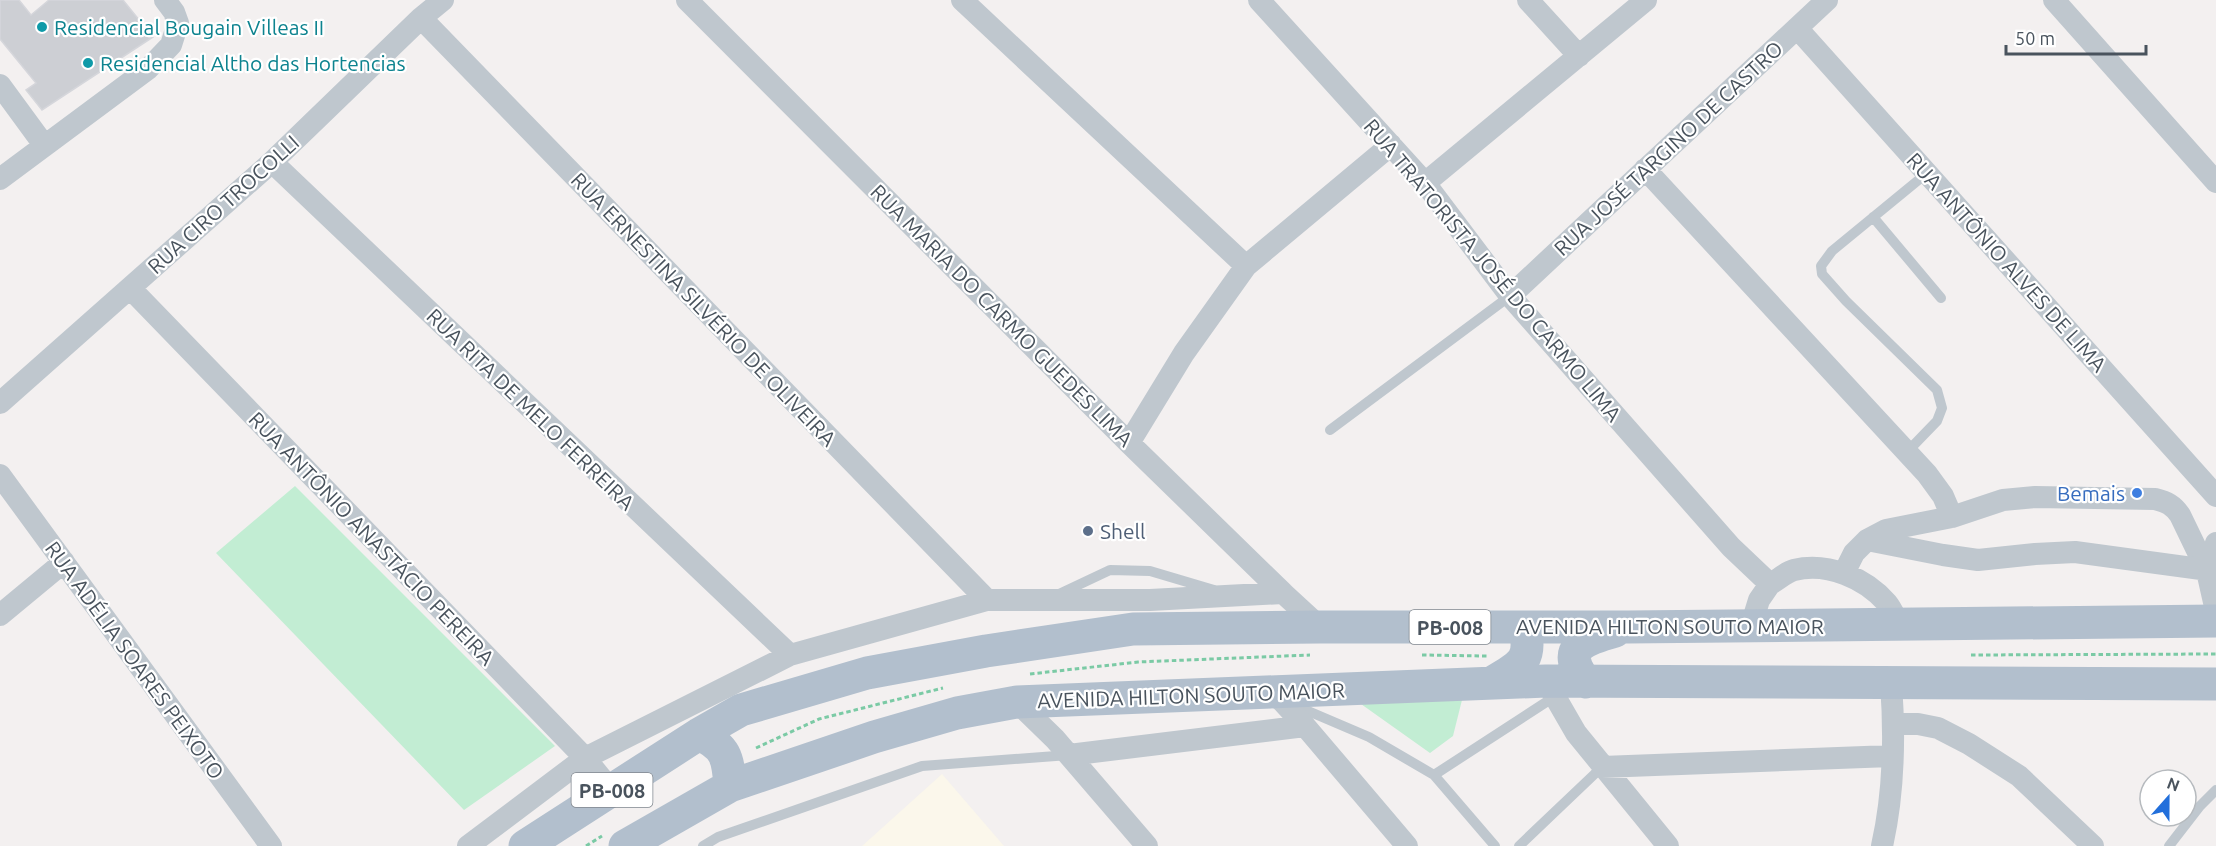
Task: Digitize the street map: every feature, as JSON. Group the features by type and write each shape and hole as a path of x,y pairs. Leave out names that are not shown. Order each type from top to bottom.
{"main road":[{"name":"AVENIDA HILTON SOUTO MAIOR","path":"525,846 699,734 741,710 867,673 986,651 1133,629 2216,621"},
{"path":"1492,682 1513,669 1526,656 1528,644 1524,627"},
{"path":"1586,682 1574,662 1575,651 1580,644 1588,638 1628,627"},
{"name":"AVENIDA HILTON SOUTO MAIOR","path":"626,846 730,786 884,734 957,713 1017,702 1276,696 1492,682 1550,689 1586,682 2216,684"},
{"path":"699,734 714,741 720,747 728,767 730,786"}],"street":[{"path":"0,179 148,69 171,45 178,23 174,12 165,0"},
{"name":"RUA CIRO TROCOLLI","path":"0,403 272,162 421,18 443,0"},
{"name":"RUA MARIA DO CARMO GUEDES LIMA","path":"687,0 1129,443 1320,627"},
{"path":"962,0 1246,266"},
{"name":"RUA TRATORISTA JOSÉ DO CARMO LIMA","path":"1259,0 1425,183 1510,296 1731,547 1770,584"},
{"path":"1528,0 1579,56"},
{"path":"1425,183 1646,0"},
{"name":"RUA JOSÉ TARGINO DE CASTRO","path":"1510,296 1827,0"},
{"path":"2054,0 2216,182"},
{"name":"RUA ERNESTINA SILVÉRIO DE OLIVEIRA","path":"421,18 987,600"},
{"name":"RUA ANTÔNIO ALVES DE LIMA","path":"1797,28 2216,496"},
{"path":"0,85 44,145"},
{"path":"1129,443 1184,353 1246,266 1391,145"},
{"name":"RUA RITA DE MELO FERREIRA","path":"272,162 790,655"},
{"path":"1645,169 1927,474 1943,496 1952,517"},
{"name":"RUA ANTÔNIO ANASTÁCIO PEREIRA","path":"130,288 585,758 611,790"},
{"name":"RUA ADÉLIA SOARES PEIXOTO","path":"0,475 8,501 64,562 259,842"},
{"path":"1844,573 1854,552 1867,540 1886,530 1952,517 2003,500 2020,497 2165,501 2180,515 2211,571"},
{"path":"1867,540 1978,560 2075,552 2211,571"},
{"path":"2216,543 2211,571 2216,611"},
{"path":"0,615 64,562"},
{"path":"1751,626 1759,600 1770,584 1792,570 1818,568 1844,573 1870,586 1888,604 1899,624"},
{"path":"468,846 585,758 790,655 987,600 1150,600 1283,593"},
{"path":"1882,846 1889,814 1894,724 1891,683"},
{"path":"1550,689 1576,733 1668,846"},
{"path":"1276,696 1305,726 1407,846"},
{"path":"1017,702 1069,755 1146,846"},
{"path":"1894,724 1918,724 1938,728 1969,744 2019,776 2093,846"},
{"path":"1069,755 1305,726"},
{"path":"1602,767 1892,756"}],"lane":[{"path":"1907,452 1937,421 1941,408 1937,390 1846,301 1822,274 1821,266 1832,251 1928,173"},
{"path":"1873,217 1941,298"},
{"path":"1330,430 1510,296"},
{"path":"1046,600 1110,570 1150,571 1235,596"},
{"path":"1434,775 1550,689"},
{"path":"1276,696 1369,737 1434,775 1495,846"},
{"path":"703,846 718,837 922,766 1069,755"},
{"path":"1519,846 1602,767"},
{"path":"2169,846 2200,806 2216,790"}],"shaded area":[{"path":"942,774 1004,846 862,846"}],"green space":[{"path":"295,486 555,746 464,810 216,553"},
{"path":"1330,682 1466,684 1453,736 1430,753"}],"building":[{"path":"0,0 19,0 31,15 49,0 123,0 153,37 42,110 26,90 36,83 0,39"}],"place":[{"name":"Residencial Bougain Villeas II","path":"42,27"},
{"name":"Residencial Altho das Hortencias","path":"88,63"},
{"name":"Bemais","path":"2137,493"},
{"name":"Shell","path":"1088,531"}]}
